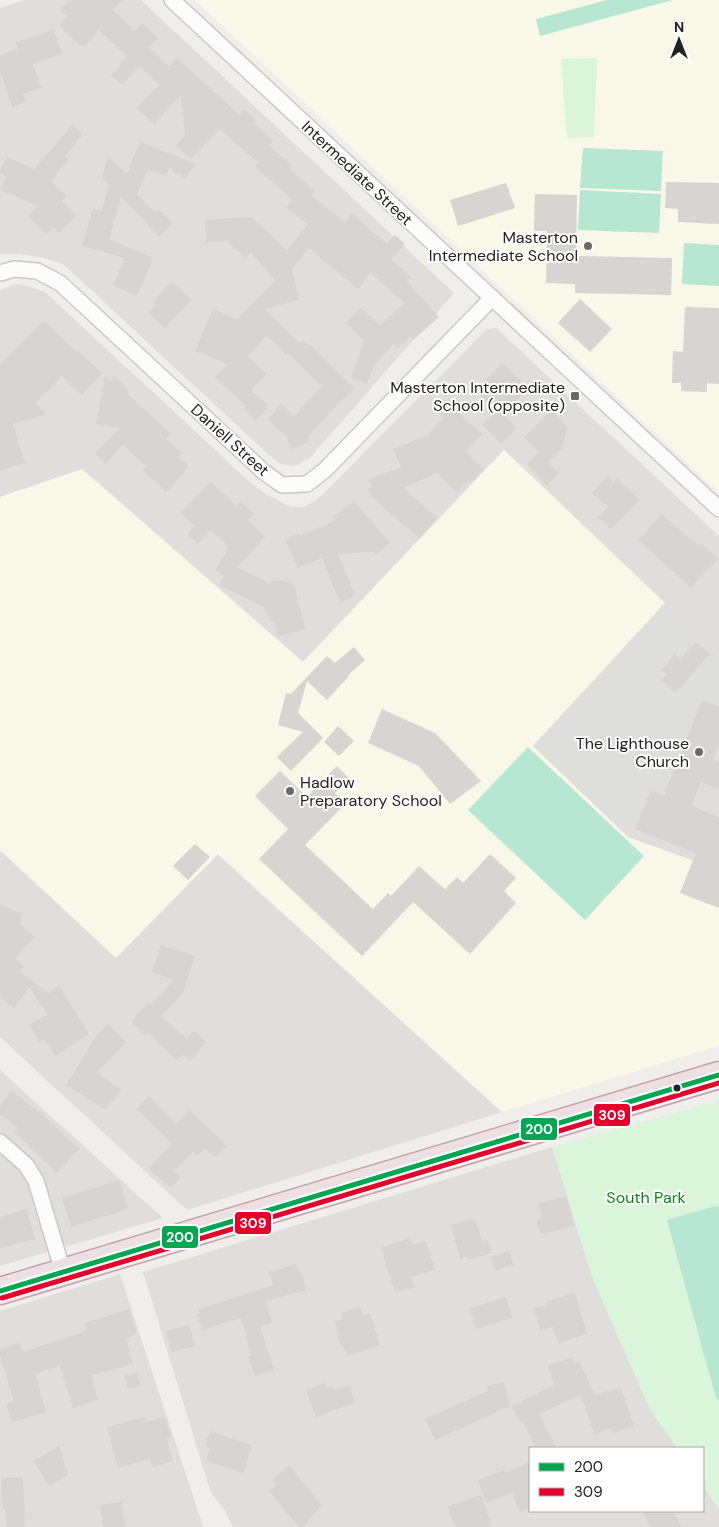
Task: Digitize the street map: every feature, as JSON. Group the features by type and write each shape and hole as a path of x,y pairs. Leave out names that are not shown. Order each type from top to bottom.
{"highway":[{"path":"0,1291 719,1075"}],"street":[{"name":"Intermediate Street","path":"172,0 719,509"},
{"name":"Daniell Street","path":"0,273 14,269 37,271 60,283 264,472 282,485 307,484 325,470 492,298"},
{"path":"0,1142 26,1165 36,1181 63,1272"}],"shaded area":[{"path":"25,0 141,0 454,293 310,458 294,466 280,464 63,264 44,258 20,254 0,254 0,8"},
{"name":"Masterton Intermediate School","path":"195,0 719,0 719,493"},
{"path":"16,284 45,292 251,483 264,493 291,507 304,507 318,499 487,329 496,328 719,536 719,655 504,450 303,662 82,469 0,497 0,290"},
{"name":"Hadlow Preparatory School","path":"504,450 665,603 533,746 719,870 719,1046 502,1112 218,854 116,958 0,850 0,497 82,469 303,662"},
{"path":"665,603 719,655 719,870 628,837 533,746"},
{"path":"0,850 116,957 217,854 502,1112 187,1210 0,1037"},
{"path":"0,1070 163,1218 0,1266"},
{"path":"552,1147 593,1279 650,1409 676,1447 529,1447 529,1512 704,1512 704,1486 719,1509 719,1527 233,1527 228,1516 210,1490 143,1272"},
{"path":"120,1274 203,1527 0,1527 0,1311"}],"green space":[{"path":"607,0 673,0 540,36 536,19"},
{"path":"597,58 594,137 567,138 561,59"},
{"path":"583,148 663,151 661,191 580,188"},
{"path":"580,190 661,194 659,233 578,230"},
{"path":"684,243 719,245 719,286 682,284"},
{"path":"528,747 644,856 585,920 468,810"},
{"name":"South Park","path":"719,1101 719,1509 704,1486 704,1447 676,1447 650,1409 593,1279 552,1147"},
{"path":"715,1206 719,1207 719,1401 716,1398 667,1220"}],"building":[{"path":"70,0 122,0 113,10 135,31 142,23 158,38 149,47 169,66 177,58 239,115 244,109 256,120 253,124 273,140 269,145 292,165 289,169 315,192 312,195 345,223 352,214 387,244 395,235 405,244 391,259 411,277 407,281 439,317 413,340 410,337 397,349 393,344 375,363 367,384 351,378 364,341 346,323 361,308 380,325 405,303 371,273 358,289 309,248 292,269 299,300 264,309 299,342 302,340 309,346 310,344 354,388 307,437 309,442 291,449 286,436 267,420 281,404 294,416 322,387 271,339 266,336 248,356 266,374 251,390 269,405 256,421 243,409 246,406 215,377 228,364 195,351 213,309 237,319 275,281 251,252 245,258 226,241 206,242 205,220 251,217 287,250 308,225 286,207 293,200 255,167 259,163 220,129 191,159 176,145 185,135 181,95 154,124 137,108 159,85 139,66 123,85 111,76 127,56 99,30 85,46 83,44 80,46 59,26 67,16 60,10"},
{"path":"54,30 62,54 33,64 41,88 23,94 26,102 12,107 0,70 0,55 18,49 16,42"},
{"path":"73,125 82,135 65,156 69,160 51,181 67,196 62,201 77,215 59,233 53,227 47,234 28,216 38,206 1,190 6,176 0,172 7,157 34,169"},
{"path":"140,142 196,164 184,178 178,172 176,174 169,167 166,176 148,169 137,194 156,213 159,210 173,222 159,237 121,196 109,239 153,258 137,296 113,285 125,258 82,246 93,209 102,211 109,184 102,177 108,157 127,174"},
{"path":"666,182 719,183 719,224 678,222 678,209 665,208"},
{"path":"506,183 515,208 458,226 450,200"},
{"path":"535,194 577,195 576,256 672,258 671,295 575,293 575,284 546,283 547,231 534,231"},
{"path":"172,282 191,300 165,328 149,313 157,304 153,302"},
{"path":"580,299 612,329 590,352 558,323"},
{"path":"685,307 719,308 719,384 707,383 707,392 681,391 681,383 672,383 673,351 683,352"},
{"path":"44,321 76,352 77,350 102,373 82,395 62,376 35,404 47,414 13,424 25,463 0,471 0,365"},
{"path":"502,363 526,386 518,394 520,397 503,414 517,428 501,444 482,425 496,411 480,395 484,390 479,386"},
{"path":"105,376 110,381 115,377 130,393 128,394 171,434 166,439 182,453 178,457 189,467 166,492 143,471 147,467 123,444 105,464 95,454 120,428 96,424"},
{"path":"447,402 482,434 466,452 484,469 471,483 468,481 457,493 437,473 403,488 438,518 420,538 371,497 368,488 372,487 369,479 401,467 394,449 428,435 444,418 437,412"},
{"path":"551,410 567,427 562,448 548,462 559,473 547,485 527,464 539,452 524,437"},
{"path":"607,477 613,482 616,478 639,500 611,529 598,517 608,507 592,493"},
{"path":"211,482 236,506 241,502 254,514 248,520 265,537 237,567 268,583 278,580 294,584 305,629 278,636 274,620 270,621 266,608 219,585 224,575 216,570 229,547 211,530 198,544 187,534 195,526 181,513"},
{"path":"354,502 390,543 376,554 374,552 338,554 355,596 340,602 322,558 298,568 285,539 299,534 300,536 336,520 333,516"},
{"path":"662,514 699,546 701,543 718,559 691,587 638,540"},
{"path":"696,642 710,654 676,693 662,680 667,674 662,669 675,654 680,659"},
{"path":"354,647 365,660 348,675 327,700 307,681 298,713 323,738 291,771 277,757 303,732 278,725 286,693 291,694 327,656 335,663"},
{"path":"702,700 719,707 719,744 713,760 719,762 719,789 701,782 691,806 719,817 719,908 680,893 696,853 635,829 651,790 664,796"},
{"path":"382,709 435,733 481,781 450,804 419,766 368,743"},
{"path":"338,726 354,741 339,756 324,742"},
{"path":"337,766 349,778 335,793 345,804 305,845 373,909 388,893 391,896 419,866 445,889 457,877 463,883 490,854 516,878 504,891 516,903 470,954 413,902 362,956 259,859 288,829 255,796 280,771 307,797"},
{"path":"195,844 210,857 188,880 173,866"},
{"path":"0,905 23,914 19,924 34,937 15,959 24,966 20,972 49,993 59,986 89,1034 55,1056 44,1039 40,1042 29,1025 47,1014 29,987 14,1008 0,998"},
{"path":"161,945 195,956 183,993 161,1016 187,1039 194,1031 206,1042 190,1061 183,1055 177,1060 148,1033 145,1035 131,1021 148,1003 150,1005 174,980 152,972"},
{"path":"108,1024 126,1042 97,1072 101,1074 100,1076 121,1089 106,1110 66,1085 97,1035"},
{"path":"11,1091 36,1109 79,1149 57,1173 14,1132 18,1128 0,1114 0,1106"},
{"path":"149,1096 177,1124 189,1110 227,1146 216,1158 204,1148 197,1156 193,1151 174,1171 181,1177 171,1188 149,1169 172,1143 137,1109"},
{"path":"119,1180 128,1209 71,1227 62,1198"},
{"path":"566,1196 575,1226 541,1234 537,1220 542,1218 538,1204"},
{"path":"27,1209 35,1239 0,1248 0,1217"},
{"path":"475,1218 482,1241 488,1240 492,1253 468,1260 467,1257 460,1259 451,1225"},
{"path":"410,1238 413,1245 426,1241 435,1270 411,1277 414,1287 395,1293 381,1247"},
{"path":"510,1251 513,1266 495,1270 491,1256"},
{"path":"296,1264 298,1271 301,1270 306,1290 266,1301 272,1323 260,1326 274,1370 255,1376 248,1356 251,1355 241,1318 202,1330 197,1313 200,1313 199,1309 273,1285 269,1272"},
{"path":"575,1293 587,1334 558,1343 553,1327 540,1330 534,1308 547,1306 546,1301"},
{"path":"506,1297 512,1318 476,1329 470,1308"},
{"path":"360,1307 363,1316 370,1313 380,1345 347,1356 343,1346 341,1347 335,1321 343,1319 341,1313"},
{"path":"129,1309 137,1334 126,1338 133,1364 91,1375 98,1400 73,1408 60,1366 35,1374 46,1412 12,1422 6,1403 14,1401 0,1356 0,1349 19,1343 22,1352 87,1331 84,1323"},
{"path":"189,1325 195,1346 171,1352 166,1331"},
{"path":"572,1358 574,1363 579,1361 595,1395 621,1387 634,1426 613,1433 611,1428 594,1434 581,1395 539,1414 556,1447 536,1447 523,1421 520,1422 512,1406 554,1385 548,1365"},
{"path":"137,1372 141,1386 128,1389 124,1376"},
{"path":"504,1382 510,1406 435,1440 425,1419 488,1391 487,1386"},
{"path":"325,1383 327,1388 332,1386 333,1390 350,1385 354,1403 316,1417 306,1390"},
{"path":"144,1417 146,1422 165,1417 171,1437 167,1438 173,1461 153,1467 150,1459 118,1468 107,1427"},
{"path":"210,1431 252,1445 243,1473 206,1461 210,1448 205,1446"},
{"path":"59,1446 68,1475 49,1486 34,1461"},
{"path":"529,1462 529,1508 519,1512 513,1492 486,1503 478,1480 504,1470 505,1473"},
{"path":"289,1465 321,1505 303,1527 299,1527 269,1491 277,1485 272,1480"},
{"path":"23,1477 25,1527 6,1527 1,1478"},
{"path":"481,1495 492,1527 455,1527 448,1506"},
{"path":"122,1502 125,1527 103,1527 100,1505"},
{"path":"643,1512 674,1512 682,1527 651,1527"}],"transit line":[{"name":"200","path":"0,1291 719,1075"},
{"name":"309","path":"2,1298 719,1083"}],"place":[{"name":"Masterton Intermediate School","path":"588,246"},
{"name":"Masterton Intermediate School (opposite)","path":"575,396"},
{"name":"The Lighthouse Church","path":"699,752"},
{"name":"Hadlow Preparatory School","path":"290,791"}]}
